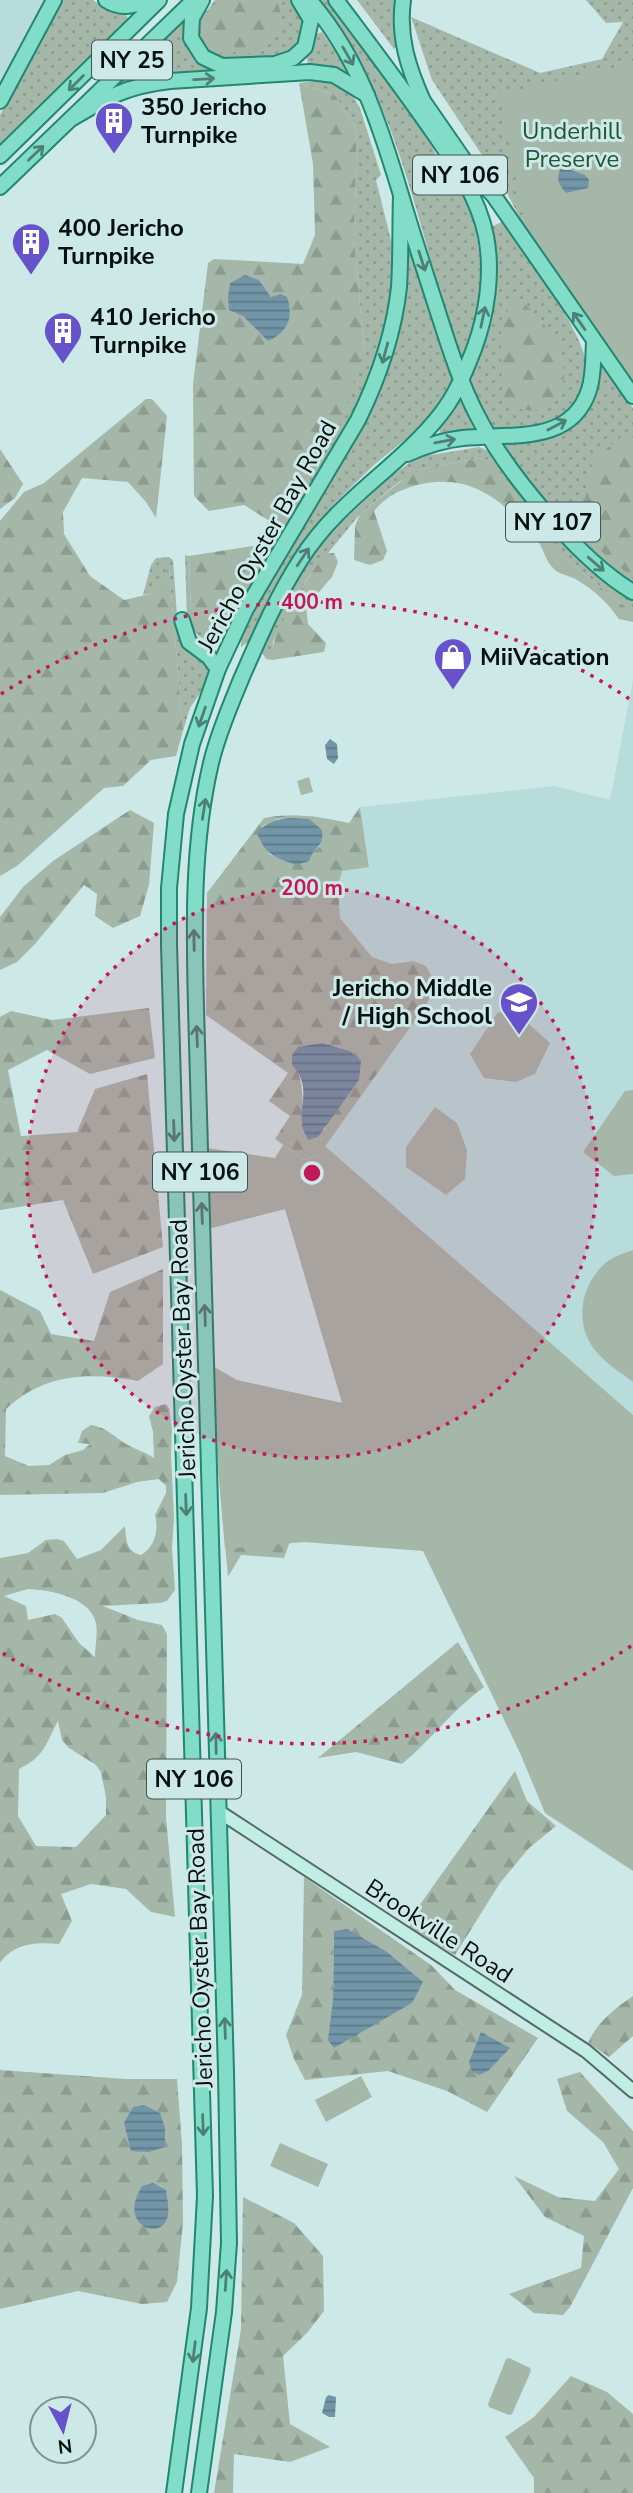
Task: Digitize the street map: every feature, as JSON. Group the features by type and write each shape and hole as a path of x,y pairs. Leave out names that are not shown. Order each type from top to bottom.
{"main road":[{"path":"0,101 54,0"},
{"path":"106,0 117,6 137,5 148,0"},
{"name":"NY 25","path":"0,156 159,0"},
{"name":"NY 25","path":"0,187 194,0"},
{"path":"202,0 192,18 191,38 203,57 222,66 275,64 293,58 305,47 311,20 299,0"},
{"name":"NY 106","path":"309,0 333,30 359,74 385,141 401,196"},
{"name":"Jericho Oyster Bay Road","path":"199,2493 223,2312 228,2252 226,2072 196,1008 194,897 197,855 211,762 228,711 267,620 302,556 345,504 402,455 440,415 462,381 479,337 485,308 488,268 485,235 471,193 447,153 336,0"},
{"path":"347,0 424,102 473,173 494,196 633,396"},
{"path":"403,0 401,27 408,67 424,102"},
{"path":"71,119 116,93 170,81 310,72 334,75 367,95"},
{"name":"Jericho Oyster Bay Road","path":"174,2493 196,2332 205,2196 171,1010 170,888 176,814 192,744 218,669 246,609 358,421 373,389 396,304 401,196"},
{"name":"NY 107","path":"401,196 462,381 477,416 512,472 566,536 593,562 633,592"},
{"path":"402,455 434,443 464,438 540,433 556,427 569,419 581,406 589,391 594,342"},
{"path":"182,620 189,642 209,657 218,669"},
{"path":"171,1010 196,1008"},
{"path":"181,1349 206,1348"},
{"path":"193,1717 198,1732 201,1795 209,1806 218,1811"},
{"path":"203,2251 228,2252"}],"street":[{"name":"Brookville Road","path":"218,1811 586,2052 633,2091"}],"shaded area":[{"path":"0,0 44,0 0,84"},
{"path":"562,167 585,175 589,180 588,188 566,193 558,180"},
{"path":"245,275 259,280 271,297 281,294 287,297 290,311 288,323 268,341 243,316 229,310 230,283"},
{"name":"Jericho Middle / High School","path":"633,680 633,1415 325,1146 433,992 412,961 392,964 371,957 340,918 338,886 342,871 369,866 360,807 554,786 610,800"},
{"path":"330,739 337,744 338,758 334,764 327,759 325,745"},
{"path":"290,818 309,819 322,830 320,844 309,861 297,865 272,855 264,847 257,833 272,822"},
{"path":"323,1043 350,1051 361,1061 359,1080 318,1137 308,1140 302,1126 303,1087 292,1065 292,1055 298,1047"},
{"path":"347,1929 387,1952 423,1982 412,2003 334,2048 328,2040 333,2000 334,1931"},
{"path":"481,2032 510,2048 488,2071 479,2075 472,2071 469,2062"},
{"path":"144,2105 160,2113 165,2128 165,2147 149,2152 131,2151 124,2123 133,2107"},
{"path":"153,2183 166,2190 168,2211 163,2225 150,2229 137,2220 135,2211 142,2186"},
{"path":"329,2395 336,2397 335,2417 322,2413"}],"green space":[{"path":"60,0 93,0 110,12 126,14 128,19 0,145 0,115"},
{"path":"215,0 291,0 302,15 300,45 282,58 221,61 199,48 195,21 198,13 207,11"},
{"path":"219,0 276,0 280,16 277,32 272,40 266,46 250,53 205,51 201,29 205,18"},
{"path":"321,0 331,0 419,120 435,152 437,162 445,156 469,206 480,256 480,281 473,334 465,361 460,359 451,336 410,188 379,101 360,62"},
{"path":"357,0 398,0 398,46 394,49"},
{"name":"Underhill Preserve","path":"586,0 633,0 633,202 526,230 506,191 432,80 411,17 540,73 602,59 623,22 606,23"},
{"path":"186,16 196,58 194,61 218,74 120,89 117,85"},
{"path":"322,32 352,79 309,69 306,55 316,34"},
{"name":"Underhill Preserve","path":"633,63 633,386 526,230 499,94"},
{"path":"328,79 351,93 360,108 381,175 376,180 392,244 393,280 386,329 352,422 226,634 208,640 197,635 187,618 185,555 189,556 191,612 226,627 364,349 354,237 357,131 335,95 299,83"},
{"path":"299,83 335,95 357,131 354,237 364,349 341,422 226,627 208,635 191,612 189,556 260,545 268,520 244,505 209,511 194,496 193,384 208,263 214,259 303,264 315,235 313,164","holes":["259,280 271,298 269,341 243,316"]},
{"path":"502,222 564,312 583,350 586,364 585,381 579,398 562,418 541,428 492,431 468,380 486,335 493,296 490,227"},
{"path":"407,239 411,239 456,380 411,435 375,464 334,504 302,544 271,592 250,641 241,647 241,638 294,538 378,394"},
{"path":"518,297 554,338 564,365 564,377 558,396 552,403 533,410 518,408 502,398 501,320"},
{"path":"600,361 633,408 633,584 561,518 500,443 535,441 562,431 585,412"},
{"path":"460,393 479,431 439,434 441,419"},
{"path":"146,399 152,399 167,416 156,518 128,482 82,478 63,512 64,534 90,576 124,600 154,593 169,568 183,731 176,756 151,760 123,786 104,788 17,866 0,876 0,521 24,492 44,483"},
{"path":"627,432 633,438 633,578 588,540 583,510 592,461"},
{"path":"479,447 495,454 633,593 633,613 554,550 491,461 479,458 422,469 399,482 360,514 307,579 273,642 272,660 266,659 260,649 293,585 321,545 344,520 409,463 425,456"},
{"path":"0,449 23,484 15,498 0,509"},
{"path":"479,458 491,460 554,550 633,613 633,622 619,619 589,588 555,570 537,540 521,522 495,500 467,485 433,482 392,495 374,511 387,551 383,560 370,565 354,560 355,526 360,514 410,474 422,469"},
{"path":"326,553 334,553 338,562 332,577 306,607 308,624 326,643 324,652 272,660 283,620"},
{"path":"169,557 173,560 178,629 210,664 202,690 190,708 183,731 169,569 154,593 143,595 151,565 156,558"},
{"path":"309,777 313,792 301,795 297,781"},
{"path":"360,807 369,867 342,871 338,886 340,918 372,957 392,964 413,961 426,966 432,977 433,992 319,1155 304,1160 275,1139 290,1116 269,1101 288,1073 206,1015 207,893 264,818 296,815 349,823","holes":["290,818 320,846 297,865 269,854 263,826 278,819","323,1043 350,1051 359,1080 330,1117 325,1129 308,1139 303,1123 302,1090 298,1072"]},
{"path":"130,810 154,823 149,885 140,916 113,928 95,916 97,894 84,885 35,944 17,962 0,970 0,917 23,887 53,861"},
{"path":"149,1008 155,1058 90,1074 47,1050 8,1070 21,1136 77,1132 95,1089 147,1074 163,1247 93,1274 63,1200 0,1210 0,1017 11,1011 52,1020"},
{"path":"498,1012 521,1017 550,1043 535,1074 516,1082 484,1078 470,1054"},
{"path":"633,1090 633,1174 614,1176 583,1152 625,1091"},
{"path":"435,1107 457,1123 467,1150 465,1179 446,1195 406,1167 406,1147"},
{"path":"283,1145 304,1160 319,1155 325,1146 633,1415 633,1871 545,1813 520,1753 423,1551 304,1542 225,1549 209,1364 237,1380 342,1403 285,1209 208,1229 207,1148 275,1158"},
{"path":"633,1250 633,1382 595,1350 588,1339 582,1316 586,1291 591,1280 611,1259"},
{"path":"163,1269 163,1364 138,1381 85,1376 68,1378 36,1388 6,1409 5,1456 29,1466 49,1465 65,1455 83,1450 90,1444 78,1443 82,1431 91,1425 106,1430 154,1458 149,1416 155,1407 166,1404 169,1408 172,1428 172,1548 175,1590 167,1601 160,1603 103,1606 138,1620 162,1625 167,1634 166,1817 175,1917 151,1912 126,1889 91,1884 61,1894 72,1921 59,1944 26,1945 12,1951 0,1963 0,1558 28,1553 46,1540 57,1539 64,1541 77,1559 101,1550 125,1526 130,1548 141,1555 155,1538 155,1515 166,1493 166,1486 159,1479 137,1482 103,1493 0,1495 0,1290 40,1311 51,1334 94,1341 110,1292","holes":["28,1589 58,1593 86,1607 96,1623 95,1657 79,1643 62,1618 55,1614 28,1620 26,1606 4,1596","58,1721 62,1740 69,1748 96,1765 101,1772 106,1797 106,1815 76,1847 36,1846 18,1816 19,1769 39,1754"]},
{"path":"218,1466 296,1525 284,1558 241,1555 228,1577"},
{"path":"458,1642 484,1687 402,1764 356,1752 318,1758"},
{"path":"515,1771 527,1801 556,1826 529,1848 500,1883 455,1955 410,1928 409,1920"},
{"path":"304,1877 431,1965 455,1990 538,2038 487,2112 447,2091 388,2071 305,2080 286,2035 302,1995","holes":["347,1929 412,2003 382,2019 333,2000 334,1932"]},
{"path":"633,1996 633,2036 609,2057 588,2043 607,2016"},
{"path":"0,2070 126,2079 177,2079 182,2144 183,2223 177,2282 167,2302 142,2304 78,2291 0,2309"},
{"path":"580,2072 633,2131 633,2188 570,2307 563,2315 534,2313 509,2294 581,2268 584,2236 545,2217 514,2176 558,2197 595,2201 619,2169 603,2142 567,2111 557,2079"},
{"path":"361,2076 372,2097 326,2122 315,2100"},
{"path":"280,2143 328,2164 318,2187 270,2166"},
{"path":"243,2197 294,2223 323,2256 324,2311 307,2333 283,2356 290,2424 330,2447 290,2462 234,2454 233,2493 214,2493 241,2329"},
{"path":"509,2358 531,2371 512,2414 509,2415 489,2407 488,2404 506,2359"},
{"path":"571,2376 607,2392 633,2414 633,2493 534,2493 534,2478 505,2437 534,2417"}],"place":[{"name":"350 Jericho Turnpike","path":"114,155"},
{"name":"400 Jericho Turnpike","path":"31,276"},
{"name":"410 Jericho Turnpike","path":"63,365"},
{"name":"MiiVacation","path":"453,691"},
{"name":"Jericho Middle / High School","path":"519,1036"}]}
